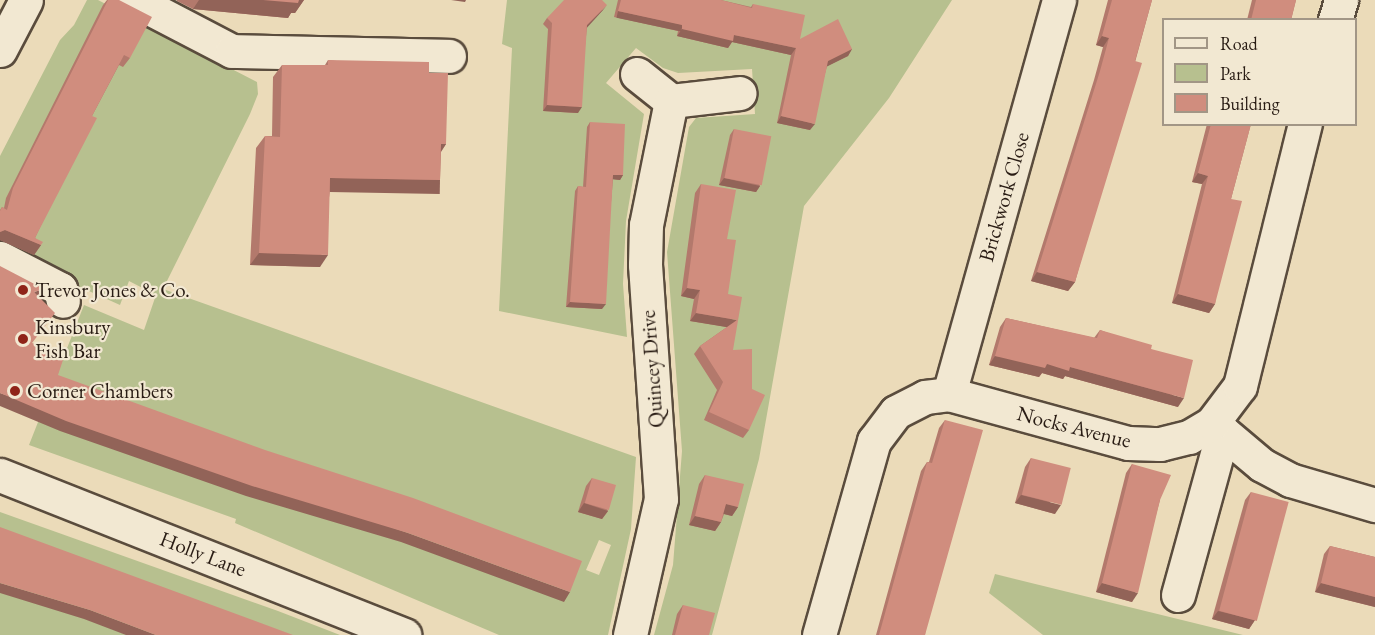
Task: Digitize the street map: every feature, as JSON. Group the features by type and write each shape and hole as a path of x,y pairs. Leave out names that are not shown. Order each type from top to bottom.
{"street":[{"path":"4,30 26,0"},
{"path":"134,0 232,51 449,56"},
{"name":"Brickwork Close","path":"949,394 1059,0"},
{"path":"1336,18 1341,0"},
{"path":"637,74 670,101 740,93"},
{"name":"Quincey Drive","path":"630,635 661,499 645,265 646,225 670,101"},
{"name":"Nocks Avenue","path":"819,635 873,441 896,412 925,397 949,394 1128,443 1169,442 1217,427 1240,386 1305,126"},
{"path":"0,258 60,289 63,301"},
{"path":"1178,595 1217,427 1262,465 1290,480 1375,505"},
{"name":"Holly Lane","path":"0,475 404,635"}],"green space":[{"path":"87,0 98,0 257,82 258,94 250,114 163,289 636,457 631,529 608,635 499,635 235,523 236,519 29,445 84,305 144,330 156,295 129,281 120,305 0,251 0,156 60,40 74,25","holes":["599,540 611,545 599,575 586,570"]},
{"path":"507,0 952,0 889,98 804,206 759,459 712,635 654,635 673,565 682,451 667,252 689,127 696,118 755,114 752,69 678,73 663,68 636,48 606,83 644,114 626,221 623,284 627,337 499,311 512,48 502,44"},
{"path":"0,512 278,611 340,635 0,635"},
{"path":"995,574 1243,635 1043,635 989,593"}],"building":[{"path":"108,0 119,0 152,17 130,58 124,55 92,116 97,118 35,238 43,242 41,245 5,230 0,232 0,211 2,207 7,210 13,188"},
{"path":"263,0 299,0 298,3"},
{"path":"564,0 602,0 607,5 587,25 582,107 547,105 552,23 547,18"},
{"path":"621,0 721,0 752,8 753,4 805,15 800,39 838,19 852,49 828,61 815,124 781,116 796,48 734,35 733,41 682,29 682,25 618,11"},
{"path":"1112,0 1152,0 1135,61 1142,63 1075,282 1037,272 1100,71 1109,38 1102,36"},
{"path":"1256,0 1296,0 1292,18 1252,18"},
{"path":"328,60 429,62 429,73 448,73 446,144 441,144 440,180 330,178 328,255 259,253 265,136 280,137 282,65 328,65"},
{"path":"590,122 625,124 623,175 613,175 606,304 570,302 578,186 586,187"},
{"path":"1210,126 1250,126 1231,199 1242,201 1215,304 1178,294 1208,176 1198,173"},
{"path":"734,129 771,136 762,185 724,178"},
{"path":"701,184 736,190 727,239 736,240 728,294 742,297 733,350 752,349 752,389 765,395 749,430 709,412 723,382 700,346 737,320 696,313 700,290 687,288"},
{"path":"0,266 44,289 34,292 55,313 32,343 65,354 58,375 265,450 413,498 582,561 570,592 408,533 252,486 66,421 0,393"},
{"path":"1006,318 1097,338 1100,330 1152,345 1151,349 1193,360 1184,398 1070,367 1069,371 1047,364 1045,368 995,356"},
{"path":"945,420 983,430 925,635 879,635 927,462 932,463"},
{"path":"1031,458 1071,468 1062,505 1022,495"},
{"path":"1132,464 1171,475 1160,500 1138,593 1102,583"},
{"path":"705,475 744,484 738,507 726,504 721,522 695,516"},
{"path":"592,478 616,485 609,510 585,503"},
{"path":"1251,492 1289,502 1257,621 1219,611"},
{"path":"0,527 293,635 156,635 90,610 0,583"},
{"path":"1330,546 1375,557 1375,597 1321,583"},
{"path":"683,605 715,613 709,635 675,635"}],"place":[{"name":"Trevor Jones & Co.","path":"23,290"},
{"name":"Kinsbury Fish Bar","path":"23,339"},
{"name":"Corner Chambers","path":"15,391"}]}
